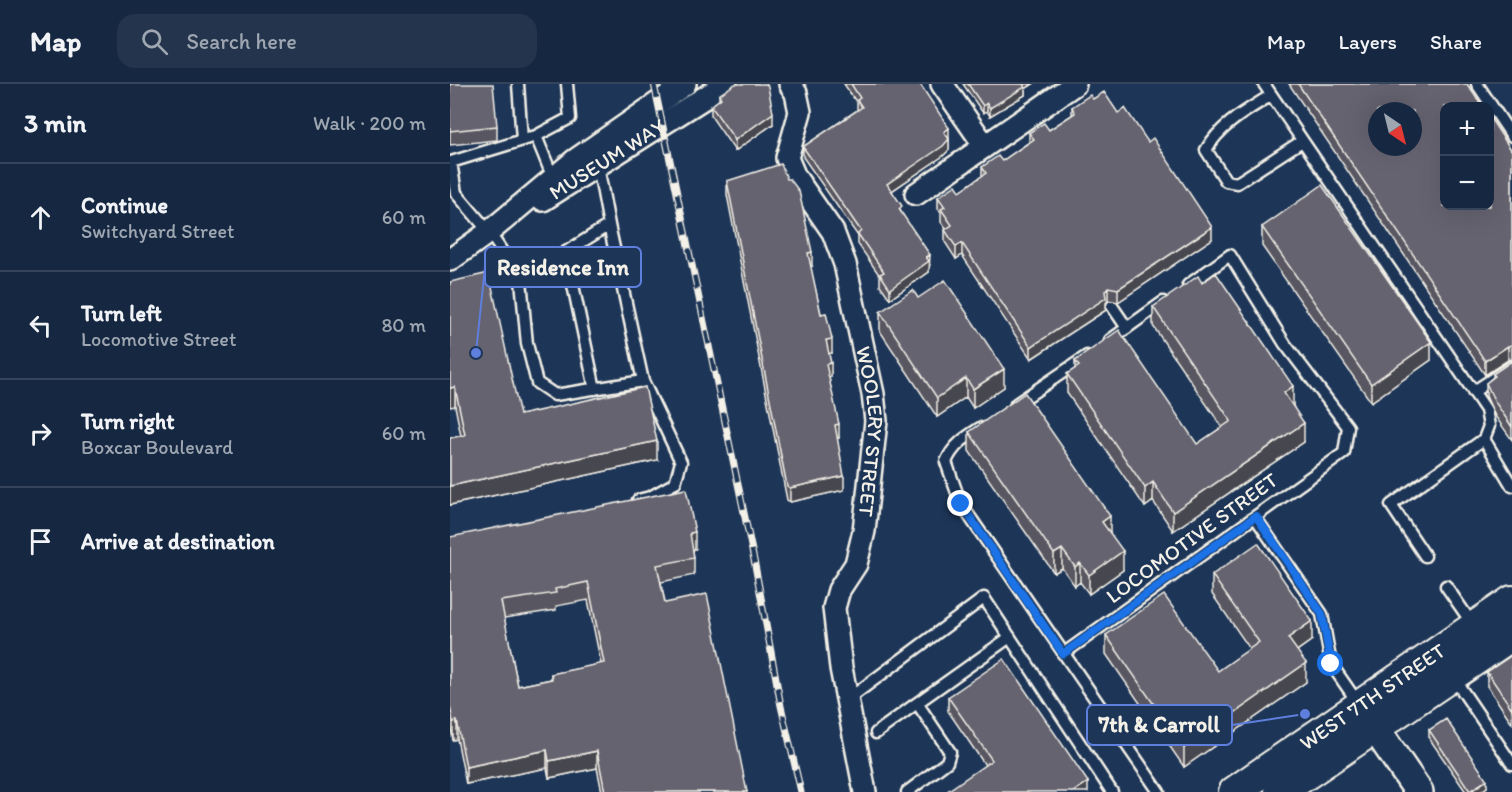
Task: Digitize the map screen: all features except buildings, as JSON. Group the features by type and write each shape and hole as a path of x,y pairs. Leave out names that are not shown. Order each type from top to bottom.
{"main road":[{"name":"WEST 7TH STREET","path":"1280,792 1475,627 1512,601"},
{"name":"WEST 7TH STREET","path":"1234,792 1368,717 1452,676 1512,635"}],"street":[{"name":"MUSEUM WAY","path":"450,260 489,232 553,178 685,84"},
{"name":"MUSEUM WAY","path":"489,232 726,84"},
{"name":"WOOLERY STREET","path":"790,84 796,93 800,112 787,158 795,177 833,232 845,264 873,394 876,421 864,531 856,564 839,590 834,608 847,700 865,792"},
{"path":"942,84 985,146"},
{"path":"916,194 1075,84"},
{"path":"1368,717 1419,792"}],"lane":[{"path":"518,84 522,140"},
{"path":"567,84 570,118 536,136 451,162 456,193 489,232 520,280 527,344 537,383 555,395 643,381"},
{"path":"1264,84 1486,410 1489,426 1484,439 1391,505 1425,556"},
{"path":"1477,84 1512,136"},
{"path":"1270,96 1230,122 1212,140 1206,150 1217,169 1226,181 1237,183 1302,141"},
{"path":"536,136 553,178"},
{"path":"598,166 643,381 681,462 675,483 650,497 628,502"},
{"path":"520,280 609,225"},
{"path":"566,252 595,388"},
{"name":"LOCOMOTIVE STREET","path":"1063,654 1344,453 1348,427 1285,344 1230,255 1127,328"},
{"path":"1006,411 1127,328 1112,306"},
{"path":"1473,392 1512,366"},
{"path":"988,423 961,440 946,462 961,504 1159,792"},
{"path":"1484,439 1512,486"},
{"path":"1256,516 1322,614 1331,664 1368,717"},
{"path":"1446,586 1475,627"},
{"path":"847,700 984,598 1112,792"},
{"path":"876,734 1010,637"},
{"path":"1452,676 1512,764"},
{"path":"907,792 947,762 950,752 917,703"}],"railway":[{"path":"654,84 755,565 781,706 801,792"}],"place":[{"name":"Residence Inn","path":"476,353"},
{"name":"7th & Carroll","path":"1305,714"}],"route":[{"path":"961,504 1063,654 1256,516 1322,614 1331,664"}]}
